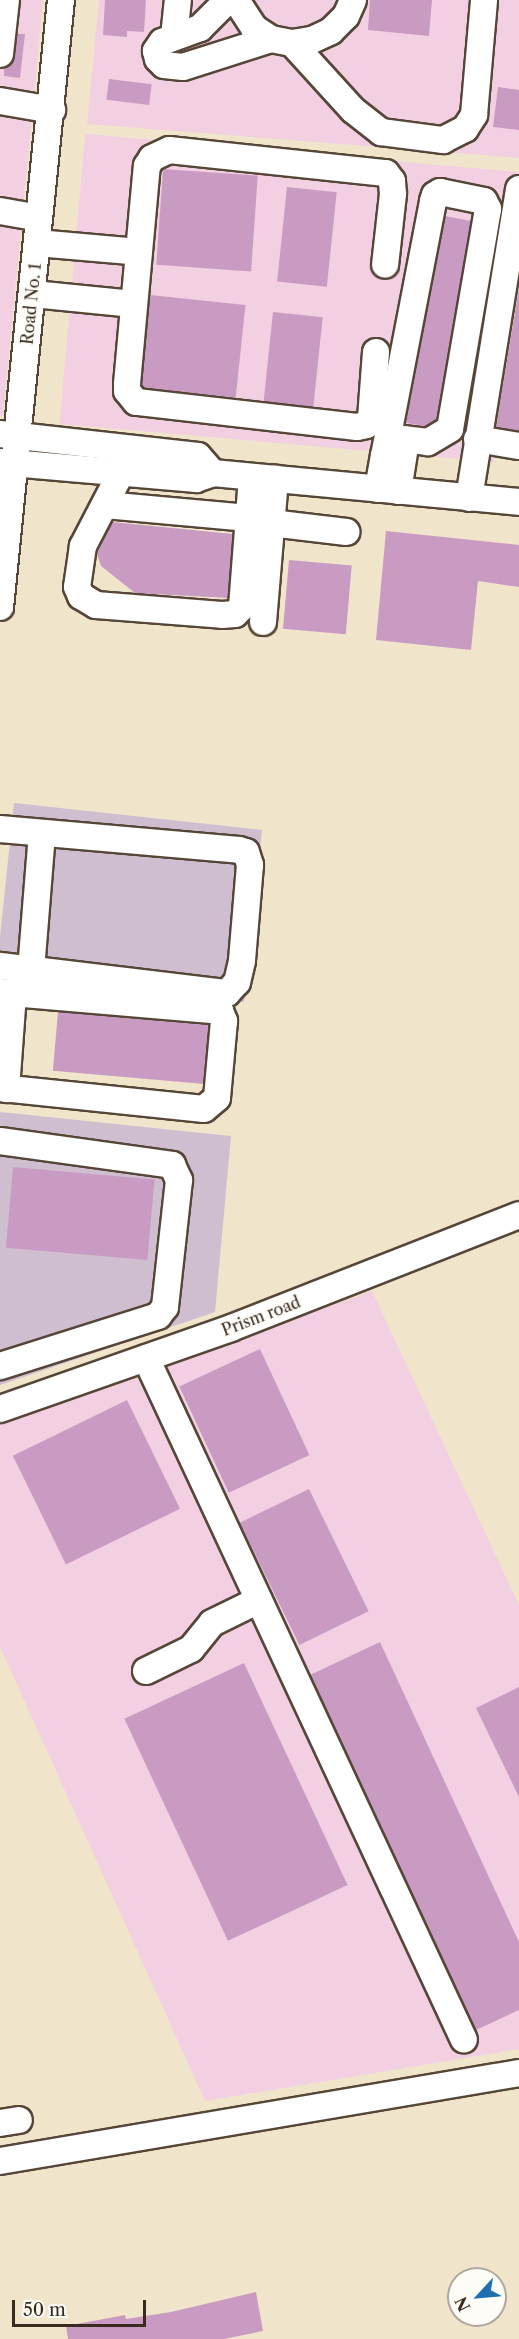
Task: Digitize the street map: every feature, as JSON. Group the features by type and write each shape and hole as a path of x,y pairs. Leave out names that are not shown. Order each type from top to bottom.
{"street":[{"path":"0,54 6,0"},
{"name":"Road No. 1","path":"0,607 8,435 33,294 38,218 61,0"},
{"path":"174,37 178,0"},
{"path":"236,0 254,28 282,41 359,116 381,132 443,140 465,129 474,116 484,0"},
{"path":"239,52 219,9 200,28 162,42 156,51 164,65 183,68 282,41 312,40 331,31 346,16 353,0"},
{"path":"0,101 51,110"},
{"path":"376,352 371,418 366,425 357,427 136,402 127,391 147,166 152,158 169,150 386,173 392,181 393,194 385,265"},
{"path":"469,498 519,189"},
{"path":"388,490 435,195 440,192 480,199 488,206 450,429 428,442 397,439"},
{"path":"0,211 38,218"},
{"path":"37,243 139,252"},
{"path":"33,294 134,304"},
{"path":"8,435 198,456 213,472"},
{"path":"477,439 519,446"},
{"path":"7,463 196,479 213,472 519,502"},
{"path":"122,471 84,546 77,587 81,597 96,605 235,614 242,607 260,521"},
{"path":"263,478 260,521 263,622"},
{"path":"105,505 346,532"},
{"path":"0,829 239,850 246,852 250,865 242,961 237,982 227,993 0,966"},
{"path":"31,970 42,833"},
{"path":"6,993 220,1011 224,1021 217,1098 204,1109 3,1089 6,993"},
{"path":"0,1141 172,1165 179,1180 165,1306 158,1316 0,1366"},
{"name":"Prism road","path":"0,1409 146,1358 519,1215"},
{"path":"146,1358 464,2040"},
{"path":"146,1671 191,1649 212,1623 259,1600"},
{"path":"0,2161 519,2073"}],"shaded area":[{"path":"0,0 43,0 3,416 0,415"},
{"path":"99,0 519,0 519,158 87,124"},
{"path":"85,134 519,172 494,462 60,424"},
{"path":"14,803 262,830 244,1002 0,976 0,937"},
{"path":"0,1112 231,1136 215,1312 0,1385"},
{"path":"372,1291 519,1605 519,2049 205,2101 0,1647 0,1425"}],"building":[{"path":"105,0 146,0 144,32 127,31 127,37 103,35"},
{"path":"370,0 432,0 429,36 368,30"},
{"path":"17,34 25,34 20,78 4,76 4,68 15,56"},
{"path":"109,79 152,84 149,105 106,100"},
{"path":"498,87 519,90 519,130 493,127"},
{"path":"163,169 258,176 251,271 156,265"},
{"path":"287,187 337,192 327,287 277,281"},
{"path":"445,216 471,221 436,420 425,426 406,423"},
{"path":"519,288 519,431 496,427"},
{"path":"150,295 245,305 236,398 140,387"},
{"path":"273,312 323,317 313,407 264,402"},
{"path":"112,522 233,534 228,598 135,593 101,566 97,554"},
{"path":"386,531 519,545 519,587 478,581 471,650 376,640"},
{"path":"289,560 352,565 346,634 283,629"},
{"path":"58,1012 209,1025 204,1084 53,1071"},
{"path":"13,1167 154,1179 147,1260 6,1248"},
{"path":"260,1349 309,1455 229,1493 179,1387"},
{"path":"127,1400 180,1509 66,1564 13,1456"},
{"path":"309,1489 369,1611 299,1645 240,1523"},
{"path":"380,1642 519,1942 519,2010 476,2030 310,1675"},
{"path":"244,1663 348,1885 228,1941 124,1719"},
{"path":"519,1687 519,1797 476,1708"},
{"path":"256,2292 263,2331 224,2339 68,2339 66,2326 125,2315 126,2319 171,2312"}]}
